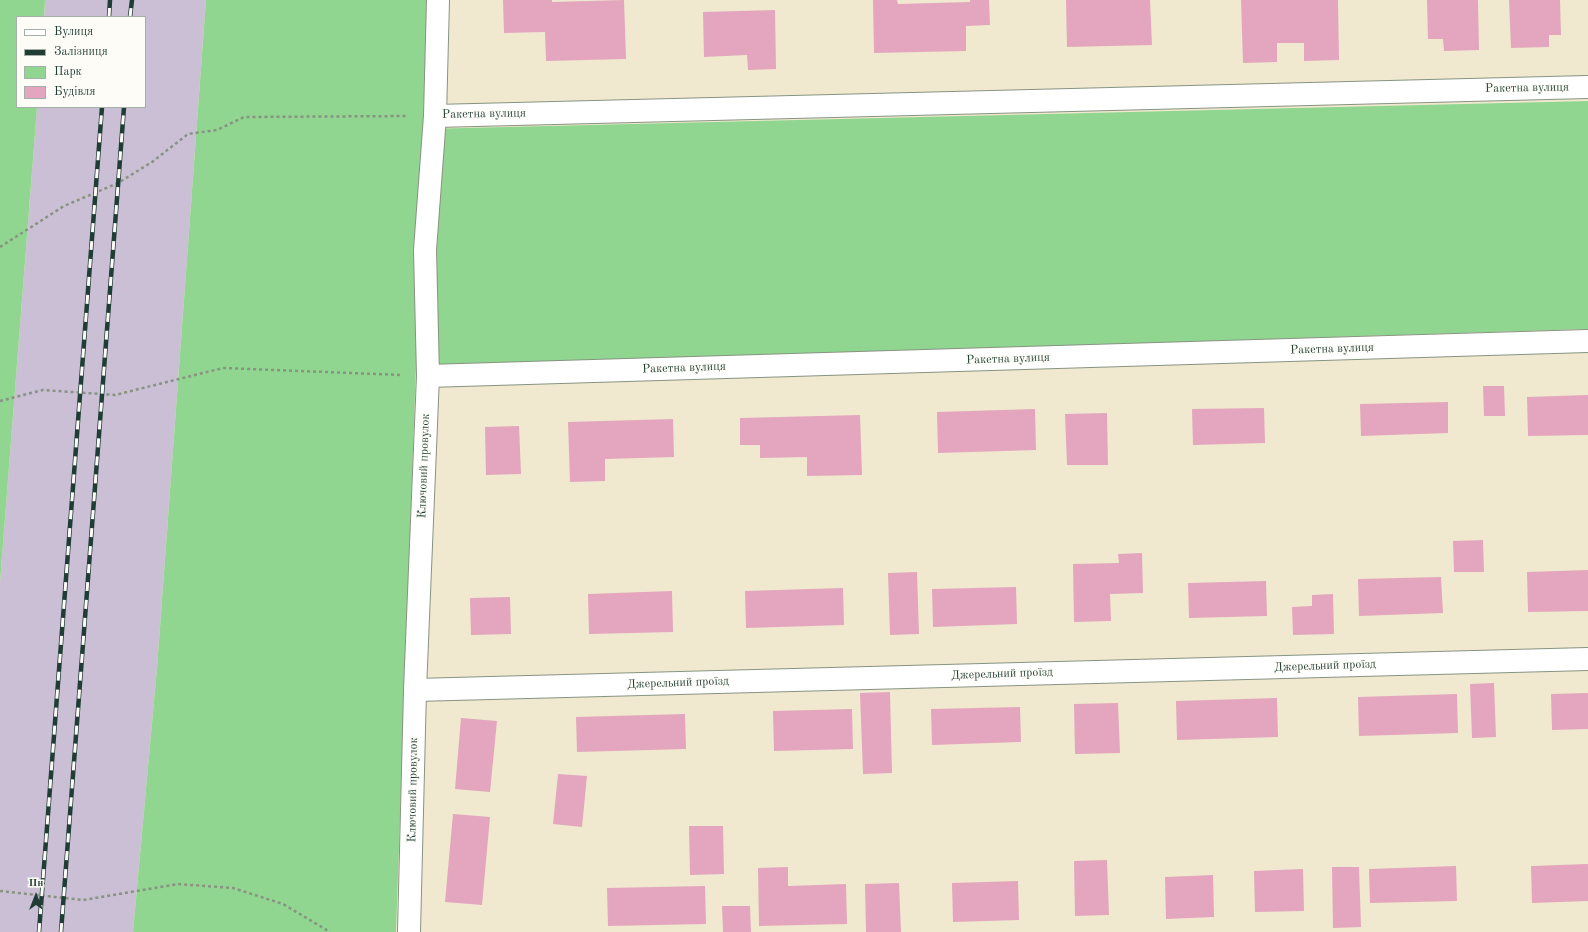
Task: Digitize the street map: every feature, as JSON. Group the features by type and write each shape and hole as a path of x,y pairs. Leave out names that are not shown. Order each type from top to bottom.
{"street":[{"name":"Ключовий провулок","path":"409,932 415,690 428,376 425,250 435,116 438,0"},
{"name":"Ракетна вулиця","path":"435,116 1588,86"},
{"name":"Ракетна вулиця","path":"428,376 1588,341"},
{"name":"Джерельний проїзд","path":"415,690 1588,658"}],"path":[{"path":"0,247 64,206 118,183 152,162 188,134 217,130 244,117 435,116"},
{"path":"0,401 43,390 115,395 223,368 428,376"},
{"path":"0,891 83,900 178,884 233,888 283,904 330,932"}],"shaded area":[{"path":"45,0 206,0 157,668 133,932 0,932 0,582 37,108 146,108 146,16 44,16"}],"green space":[{"path":"0,0 45,0 44,16 16,16 16,108 37,108 0,582"},
{"path":"206,0 427,0 423,129 1588,101 1588,329 416,366 396,932 133,932 157,668"}],"building":[{"path":"503,0 552,0 552,2 624,0 626,59 546,61 545,32 504,33"},
{"path":"873,0 897,0 898,4 989,0 990,25 966,26 966,51 874,53"},
{"path":"1066,0 1150,0 1152,45 1067,47"},
{"path":"1241,0 1338,0 1339,60 1304,61 1304,43 1277,43 1277,62 1243,63"},
{"path":"1427,0 1478,0 1479,50 1444,51 1443,39 1428,39"},
{"path":"1509,0 1560,0 1561,35 1549,35 1549,47 1511,48"},
{"path":"775,10 776,69 748,70 747,55 704,57 703,12"},
{"path":"1483,386 1504,386 1505,416 1484,416"},
{"path":"1588,395 1588,435 1528,436 1527,397"},
{"path":"1448,402 1448,433 1361,436 1360,404"},
{"path":"1264,408 1265,443 1193,445 1192,409"},
{"path":"1035,409 1036,450 938,453 937,412"},
{"path":"1107,413 1108,465 1067,465 1065,414"},
{"path":"860,415 862,475 807,476 807,457 760,458 760,445 740,445 740,418"},
{"path":"673,419 674,457 605,459 605,481 570,482 568,422"},
{"path":"519,426 521,474 486,475 485,427"},
{"path":"1483,540 1484,572 1454,572 1453,541"},
{"path":"1142,553 1143,593 1110,594 1111,621 1074,622 1073,564 1119,563 1118,554"},
{"path":"1588,570 1588,611 1528,612 1527,572"},
{"path":"917,572 919,634 890,635 888,573"},
{"path":"1441,577 1443,613 1359,616 1358,579"},
{"path":"1266,581 1267,616 1189,618 1188,583"},
{"path":"1016,587 1017,624 933,627 932,589"},
{"path":"843,588 844,625 746,628 745,591"},
{"path":"672,591 673,632 589,634 588,594"},
{"path":"1333,594 1334,634 1293,635 1292,607 1312,606 1312,595"},
{"path":"510,597 511,634 471,635 470,598"},
{"path":"1494,683 1496,737 1472,738 1470,684"},
{"path":"890,692 892,773 863,774 860,693"},
{"path":"1588,693 1588,729 1552,730 1551,694"},
{"path":"1457,694 1458,733 1359,736 1358,697"},
{"path":"1277,698 1278,737 1177,740 1176,701"},
{"path":"1118,703 1120,753 1075,754 1074,704"},
{"path":"1020,707 1021,742 932,745 931,709"},
{"path":"852,709 853,749 774,751 773,711"},
{"path":"685,714 686,749 577,752 576,717"},
{"path":"461,718 497,721 490,792 455,789"},
{"path":"558,774 587,776 582,827 553,824"},
{"path":"453,814 490,817 482,905 445,902"},
{"path":"689,826 723,826 724,874 690,875"},
{"path":"1107,860 1109,915 1075,916 1074,861"},
{"path":"1588,864 1588,901 1532,903 1531,866"},
{"path":"1456,866 1457,901 1370,903 1369,869"},
{"path":"788,867 788,886 846,884 847,924 759,926 758,868"},
{"path":"1332,867 1359,867 1361,927 1333,928"},
{"path":"1303,869 1304,911 1255,912 1254,871"},
{"path":"1213,875 1214,917 1166,919 1165,877"},
{"path":"1018,881 1019,920 953,922 952,883"},
{"path":"899,883 901,932 866,932 865,884"},
{"path":"705,886 706,924 608,926 607,888"},
{"path":"722,906 750,906 751,932 723,932"}],"railway":[{"path":"109,16 110,0"},
{"path":"130,16 132,0"},
{"path":"39,932 102,108"},
{"path":"61,932 124,108"}]}
